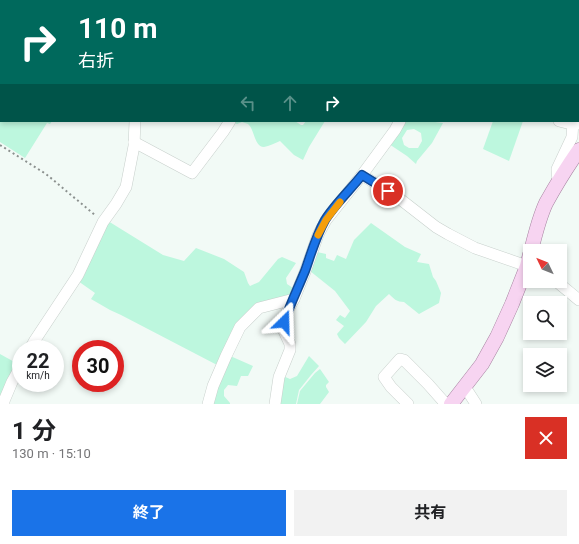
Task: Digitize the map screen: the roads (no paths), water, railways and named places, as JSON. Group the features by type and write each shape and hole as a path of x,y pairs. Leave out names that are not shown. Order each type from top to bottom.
{"main road":[{"path":"533,244 546,204 566,168 579,150"},
{"path":"451,404 482,364 497,337 512,304 523,274"}],"street":[{"path":"35,340 78,276 103,222 126,187 134,142 135,122"},
{"path":"134,142 192,173 229,122"},
{"path":"275,404 279,377 290,350 290,344 283,329 284,322 318,235 326,220 362,175 399,122"},
{"path":"558,182 557,169 572,137 575,123 567,124 562,122"},
{"path":"362,175 400,199 436,227 475,248 523,257"},
{"path":"564,288 579,300"},
{"path":"208,404 213,386 240,327 259,308 294,299"},
{"path":"408,404 391,387 384,376 400,359 404,360 447,404"},
{"path":"4,404 12,382"},
{"path":"465,387 476,404"}]}
